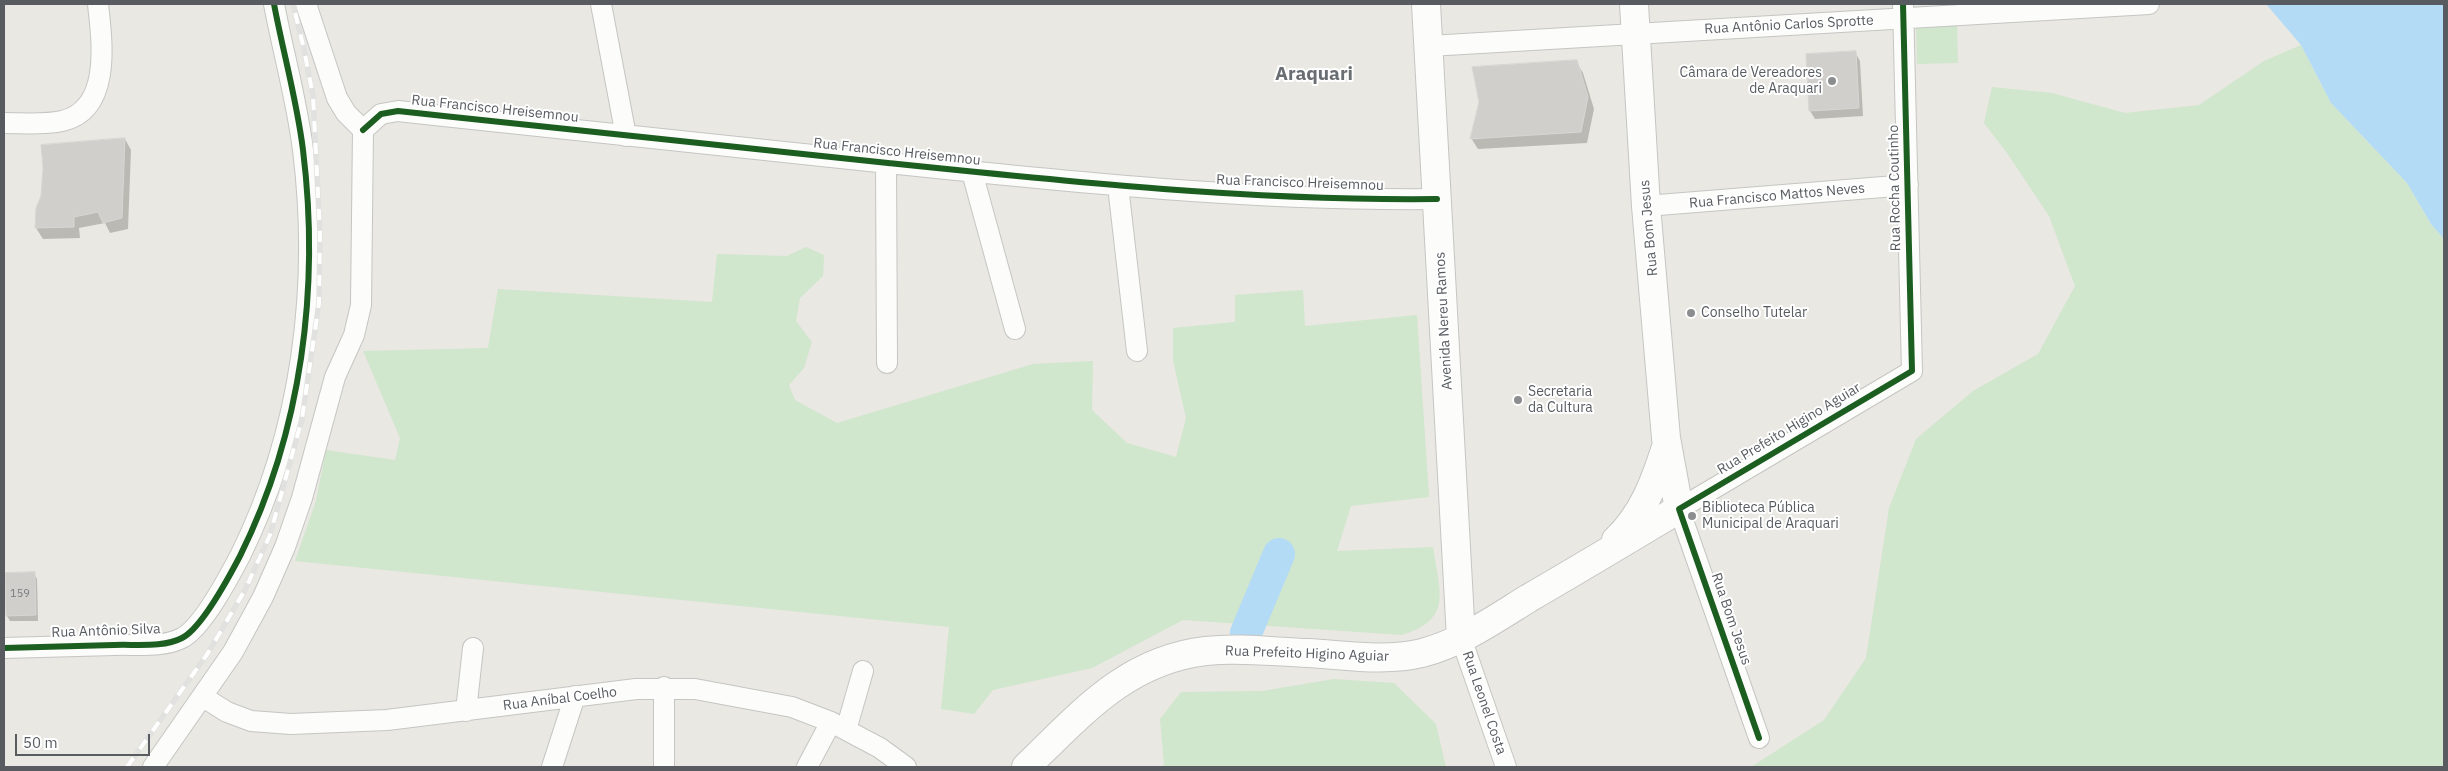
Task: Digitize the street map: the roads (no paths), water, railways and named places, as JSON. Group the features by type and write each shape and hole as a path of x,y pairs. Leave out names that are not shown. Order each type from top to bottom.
{"main road":[{"name":"Avenida Nereu Ramos","path":"1426,4 1461,638"},
{"name":"Rua Bom Jesus","path":"1634,4 1646,206 1666,446 1679,509"},
{"path":"1588,563 1624,532 1639,512 1652,489 1666,446"},
{"name":"Rua Prefeito Higino Aguiar","path":"1026,767 1092,703 1120,681 1151,665 1180,655 1207,651 1238,650 1393,658 1422,653 1461,638 1679,509"}],"street":[{"path":"4,123 62,121 83,111 97,88 101,66 98,4"},
{"name":"Rua Antônio Silva","path":"4,648 155,644 181,638 196,627 230,576 253,529 274,470 294,401 304,341 309,277 309,216 303,148 274,4"},
{"path":"153,767 233,652 285,547 302,498 336,377 354,336 360,305 363,130 346,113 336,98 306,4"},
{"path":"601,4 626,136"},
{"name":"Rua Antônio Carlos Sprotte","path":"1429,46 1635,34 1904,11 2150,4"},
{"name":"Rua Rocha Coutinho","path":"1904,11 1912,371"},
{"name":"Rua Francisco Hreisemnou","path":"363,130 381,114 398,111 1118,186 1345,200 1437,199"},
{"path":"886,163 887,363"},
{"path":"972,172 1015,329"},
{"name":"Rua Francisco Mattos Neves","path":"1646,206 1908,185"},
{"path":"1118,186 1137,351"},
{"name":"Rua Prefeito Higino Aguiar","path":"1679,509 1912,371"},
{"name":"Rua Bom Jesus","path":"1679,509 1759,738"},
{"name":"Rua Leonel Costa","path":"1461,638 1506,767"},
{"path":"466,711 472,648"},
{"path":"807,767 838,726 863,671"},
{"path":"664,687 664,767"},
{"name":"Rua Aníbal Coelho","path":"203,697 227,712 251,721 291,724 361,722 664,687 695,689 741,696 792,707 838,726 880,748 906,767"},
{"path":"552,767 575,696"}],"water":[{"path":"2266,4 2444,4 2444,239 2431,224 2407,183 2331,103 2301,45"}],"waterway":[{"path":"1246,633 1279,554"}],"railway":[{"path":"127,767 208,653 245,590 270,535 302,419 319,303 320,233 313,96 293,4"}],"place":[{"name":"Câmara de Vereadores de Araquari","path":"1832,81"},
{"name":"Conselho Tutelar","path":"1691,313"},
{"name":"Secretaria da Cultura","path":"1518,400"},
{"name":"Biblioteca Pública Municipal de Araquari","path":"1692,516"}],"district":[{"name":"Araquari","path":"1314,75"}]}
